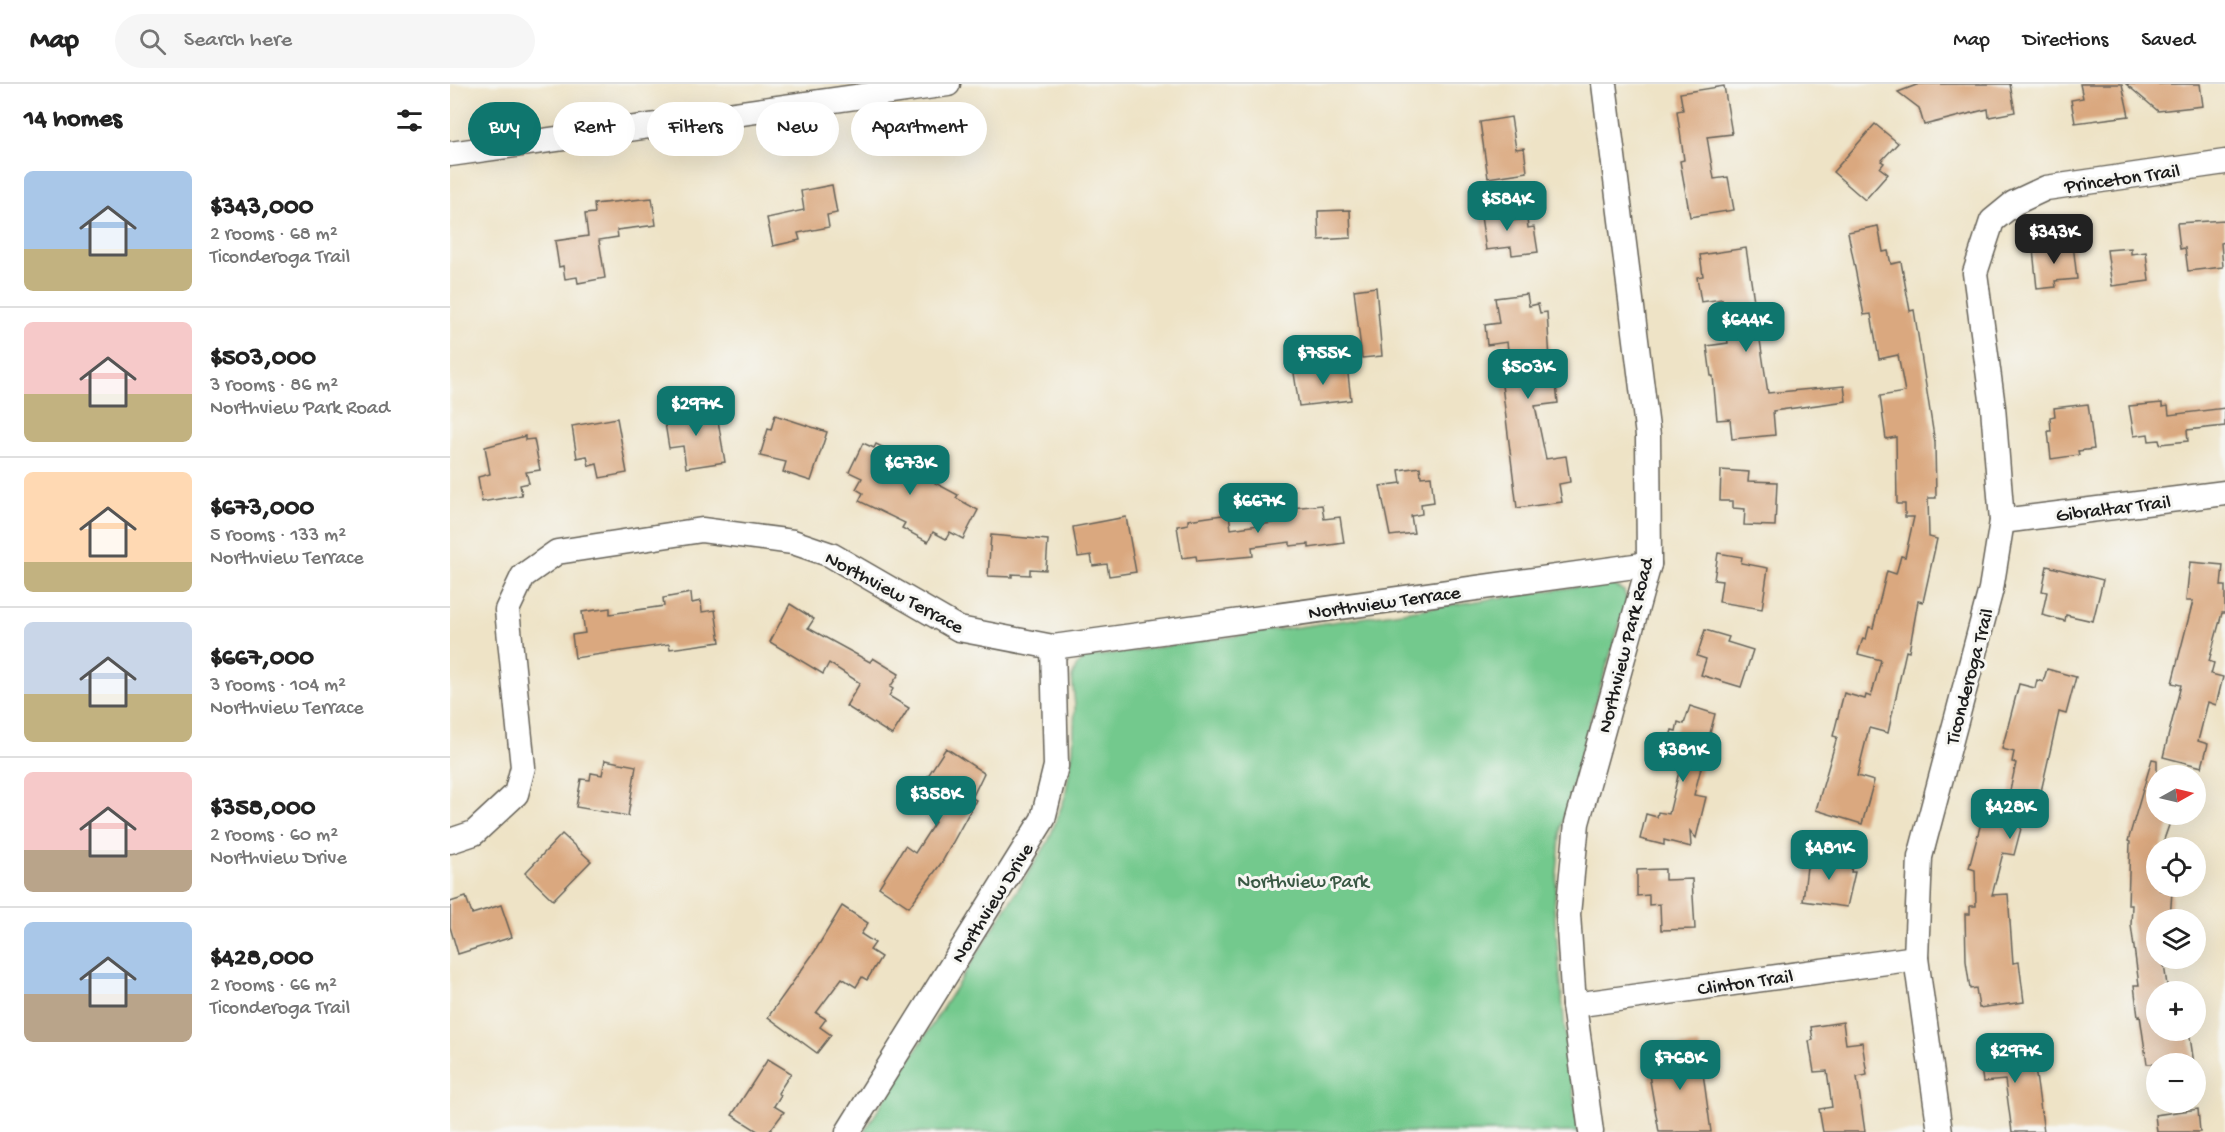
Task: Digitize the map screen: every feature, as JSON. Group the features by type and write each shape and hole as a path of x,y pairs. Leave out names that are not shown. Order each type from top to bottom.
{"street":[{"path":"450,154 948,84"},
{"name":"Northview Park Road","path":"1591,1132 1574,1005 1568,914 1577,823 1649,564 1648,436 1604,84"},
{"name":"Princeton Trail","path":"1992,221 2014,203 2046,188 2225,162"},
{"name":"Ticonderoga Trail","path":"1940,1132 1916,958 1920,857 1991,589 2002,521 1993,406 1976,273 1992,221"},
{"name":"Gibraltar Trail","path":"2002,521 2225,493"},
{"name":"Northview Terrace","path":"450,841 474,833 516,794 523,767 507,610 523,576 556,552 702,530 793,542 831,555 959,629 1053,647 1649,564"},
{"name":"Northview Drive","path":"848,1132 1043,819 1056,766 1053,647"},
{"name":"Clinton Trail","path":"1574,1005 1916,958"}],"green space":[{"name":"Northview Park","path":"1608,582 1624,591 1627,601 1592,713 1561,827 1554,908 1565,1031 1579,1132 864,1132 1048,842 1065,797 1073,750 1075,706 1072,677 1076,667 1084,658"}],"building":[{"path":"1919,84 2010,84 2015,112 1989,117 1988,109 1924,125 1919,108 1898,92"},
{"path":"2080,84 2122,84 2129,116 2075,123 2071,100 2083,98"},
{"path":"2126,84 2200,84 2203,106 2158,111"},
{"path":"1724,86 1732,134 1707,137 1714,179 1728,177 1734,210 1690,217 1680,161 1684,160 1677,111 1683,110 1680,93"},
{"path":"1511,117 1516,149 1524,148 1527,172 1488,178 1480,122"},
{"path":"1875,124 1898,143 1881,161 1884,163 1880,168 1888,174 1865,200 1833,172"},
{"path":"832,185 837,213 827,215 829,227 798,233 800,240 773,246 767,218 804,210 801,191"},
{"path":"652,198 656,225 617,230 618,237 599,240 605,278 578,283 577,277 565,279 563,266 559,267 555,241 588,236 585,214 595,213 594,204"},
{"path":"1508,206 1510,221 1527,219 1528,228 1534,227 1538,252 1512,255 1511,247 1486,250 1480,210"},
{"path":"1350,210 1351,238 1319,240 1318,211"},
{"path":"2225,220 2225,242 2221,243 2223,267 2188,271 2185,248 2180,249 2177,223"},
{"path":"1878,226 1883,252 1888,251 1891,264 1901,262 1910,311 1914,310 1935,443 1936,498 1928,498 1929,537 1937,539 1923,602 1918,601 1909,652 1906,651 1888,733 1869,728 1857,776 1874,781 1862,824 1816,810 1837,737 1833,736 1844,693 1865,699 1866,695 1871,697 1881,660 1858,654 1869,627 1873,628 1887,571 1896,574 1901,556 1905,557 1914,517 1905,517 1905,504 1897,504 1896,437 1886,439 1880,396 1905,392 1898,355 1879,359 1871,314 1864,315 1848,232"},
{"path":"2073,244 2077,279 2055,281 2056,287 2037,289 2033,249"},
{"path":"1746,248 1768,393 1844,386 1846,401 1773,411 1775,435 1732,439 1730,419 1717,420 1713,376 1711,376 1707,346 1728,343 1722,299 1701,302 1697,277 1703,276 1700,255"},
{"path":"2131,248 2131,254 2146,252 2149,281 2112,286 2107,250"},
{"path":"1376,287 1382,356 1362,358 1354,290"},
{"path":"1527,294 1529,306 1538,304 1540,313 1547,312 1551,376 1555,375 1558,403 1535,406 1546,459 1566,456 1570,482 1559,484 1562,502 1517,508 1502,385 1512,383 1507,342 1487,345 1485,325 1499,323 1495,298"},
{"path":"1347,366 1351,400 1299,406 1294,373"},
{"path":"2162,403 2162,407 2168,406 2169,415 2225,408 2225,426 2187,430 2188,441 2160,444 2159,440 2149,441 2148,434 2134,436 2129,406"},
{"path":"2088,404 2094,449 2078,451 2079,455 2051,459 2048,431 2051,431 2050,417 2055,416 2054,408"},
{"path":"716,409 725,462 686,468 683,446 669,448 664,417"},
{"path":"775,415 827,432 811,481 783,472 786,462 760,456"},
{"path":"617,418 627,473 600,478 597,464 589,466 587,456 577,458 572,426"},
{"path":"525,436 525,440 534,439 540,470 526,472 529,483 520,485 522,495 482,502 478,477 490,474 485,447"},
{"path":"863,443 874,448 876,444 893,452 890,459 958,495 956,498 978,510 963,539 950,532 946,539 933,532 928,542 902,528 905,523 859,501 863,493 856,489 862,478 849,472"},
{"path":"1420,467 1421,477 1431,476 1434,502 1421,504 1422,514 1411,516 1414,533 1390,536 1380,486 1401,483 1399,470"},
{"path":"1721,470 1749,472 1748,481 1777,482 1775,526 1744,525 1745,509 1733,508 1733,501 1720,501"},
{"path":"1322,505 1324,519 1340,517 1344,543 1309,548 1309,544 1290,546 1290,542 1252,547 1253,556 1197,561 1196,556 1182,558 1177,526 1188,524 1188,520 1229,514 1231,529 1272,523 1270,510"},
{"path":"1126,517 1136,572 1109,576 1107,564 1093,566 1091,555 1078,557 1073,527"},
{"path":"991,535 1048,540 1046,570 1030,569 1030,575 1012,574 1012,577 988,576"},
{"path":"1718,553 1742,557 1741,563 1768,568 1762,609 1719,602 1722,581 1714,580"},
{"path":"2190,562 2223,565 2221,586 2225,586 2225,613 2222,613 2209,661 2214,663 2211,674 2223,677 2216,705 2208,702 2198,741 2208,744 2203,765 2163,757 2181,685 2172,683 2193,601 2186,601"},
{"path":"2047,566 2103,580 2093,621 2066,615 2065,621 2042,615 2047,592 2042,591"},
{"path":"691,593 692,603 701,601 702,612 715,610 720,642 670,649 669,644 575,658 572,635 585,633 582,612 610,608 610,614 664,606 663,598"},
{"path":"790,604 814,619 808,628 870,662 873,658 899,674 890,687 893,689 889,696 909,708 892,735 846,706 860,683 829,663 823,674 770,642"},
{"path":"1705,630 1729,637 1727,642 1753,650 1741,687 1701,675 1706,659 1697,656"},
{"path":"2047,669 2076,677 2066,714 2059,712 2040,796 2030,794 2014,855 2003,853 1992,895 2008,894 2013,963 2019,962 2024,1002 1979,1008 1976,988 1970,989 1966,961 1965,914 1970,914 1970,906 1976,906 1975,870 1969,868 1982,819 1988,821 1992,805 2006,809 2016,763 2012,762 2014,752 2002,749 2019,684 2035,688 2037,680 2043,682"},
{"path":"1690,706 1715,714 1694,795 1706,797 1696,838 1690,831 1691,847 1664,840 1664,845 1640,839 1646,814 1657,817 1658,812 1669,814 1682,759 1665,754 1672,730 1676,731 1678,722 1684,724"},
{"path":"946,748 984,773 972,798 976,800 942,862 909,907 879,887 905,846 915,853 935,822 932,819 944,800 922,785"},
{"path":"2152,759 2157,760 2157,765 2150,765"},
{"path":"605,760 636,766 628,816 576,807 581,779 590,780 591,773 602,775"},
{"path":"2146,780 2146,825 2169,825 2165,837 2146,837 2146,897 2172,897 2171,909 2146,909 2146,969 2165,969 2166,981 2146,981 2146,1041 2191,1041 2192,1053 2146,1053 2146,1057 2134,985 2139,985 2131,925 2132,905 2128,905 2130,842 2128,841"},
{"path":"562,834 591,861 553,900 525,873"},
{"path":"1814,854 1853,860 1851,872 1855,872 1847,907 1803,901 1807,867 1812,867"},
{"path":"1665,869 1665,880 1692,879 1695,929 1661,930 1660,904 1649,905 1649,895 1637,896 1637,870"},
{"path":"466,897 472,914 501,905 512,937 458,954 450,927 450,902"},
{"path":"842,906 868,923 861,934 875,943 870,950 881,957 867,980 862,977 856,987 842,978 816,1013 826,1019 820,1027 831,1035 817,1053 768,1017 815,951"},
{"path":"1843,1022 1846,1044 1862,1042 1867,1075 1857,1077 1865,1132 1823,1132 1819,1109 1832,1107 1827,1071 1814,1072 1809,1041 1813,1040 1811,1027"},
{"path":"2004,1042 2005,1051 2032,1047 2044,1132 2012,1132 2005,1080 1983,1082 1978,1046"},
{"path":"1699,1044 1711,1132 1659,1132 1649,1075 1661,1073 1656,1050"},
{"path":"768,1059 791,1073 778,1093 781,1095 774,1106 784,1112 769,1132 759,1132 732,1115"},
{"path":"2198,1113 2200,1132 2157,1132 2155,1115"}]}
